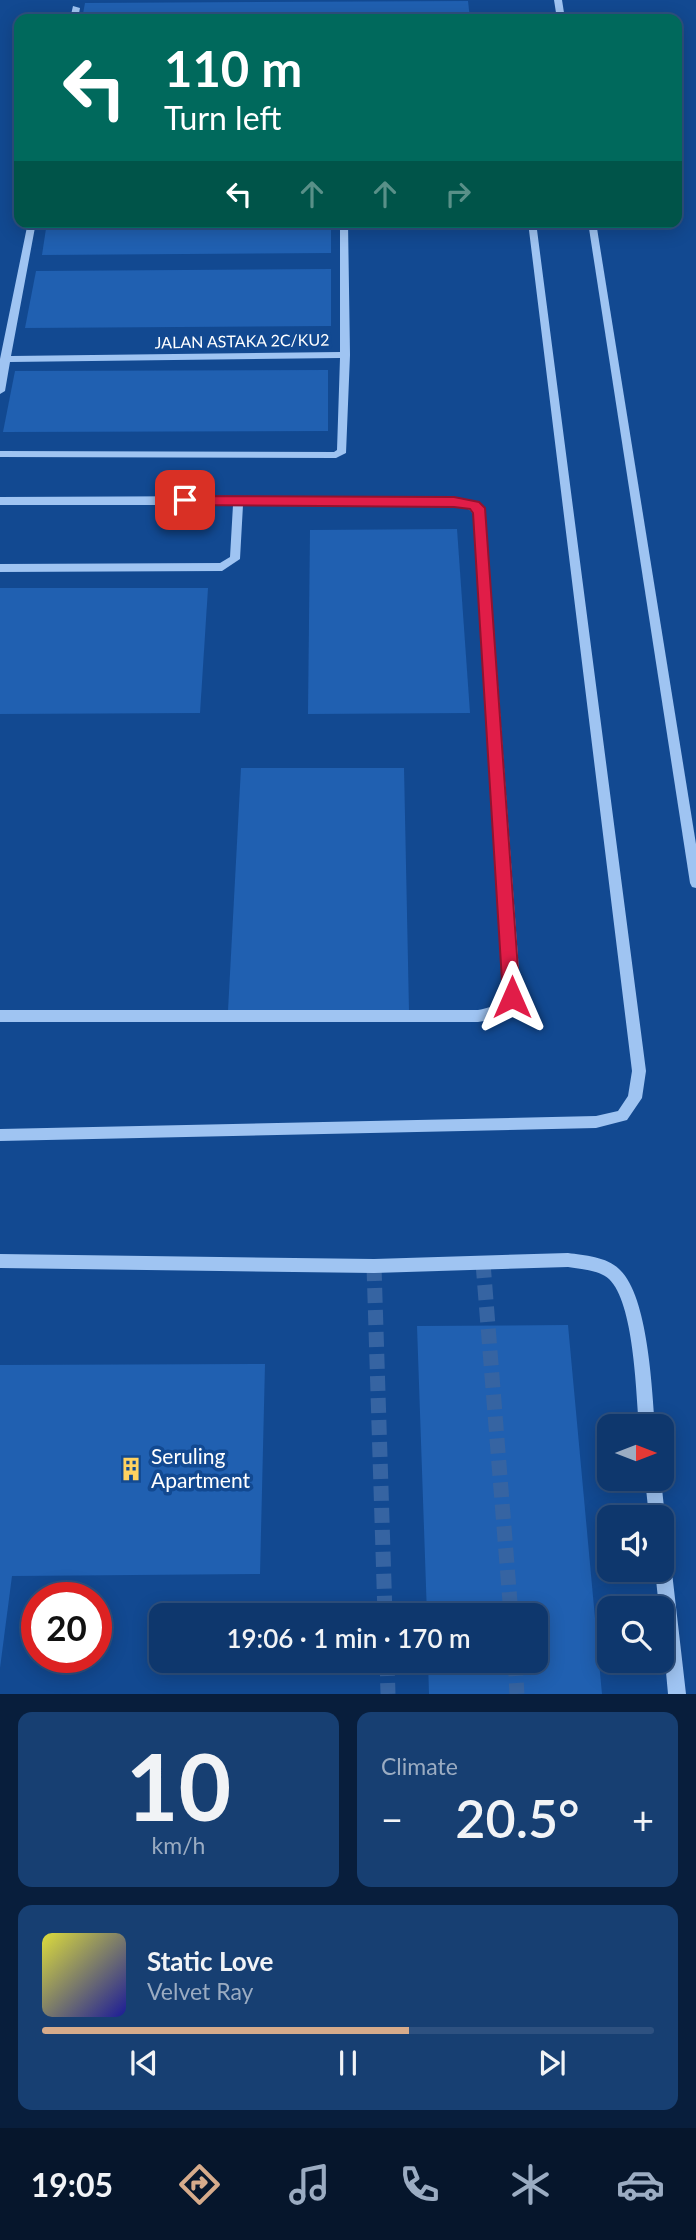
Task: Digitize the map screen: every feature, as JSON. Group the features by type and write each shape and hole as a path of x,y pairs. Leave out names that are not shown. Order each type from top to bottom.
{"street":[{"path":"75,14 76,8"},
{"path":"0,391 31,228"},
{"name":"JALAN ASTAKA 2C/KU2","path":"5,359 345,355 344,228"},
{"path":"0,1135 596,1122 622,1116 635,1098 639,1071 533,228"},
{"path":"593,228 696,883"},
{"path":"0,454 336,455 342,451 345,355"},
{"path":"0,568 222,567 230,564 237,552 238,500"},
{"path":"0,501 238,500 454,502 474,505 480,512 512,997 505,1008 495,1014 478,1016 0,1016"},
{"path":"665,1582 677,1694"}],"lane":[{"path":"0,1261 374,1266 568,1260 593,1263 616,1276 629,1297 636,1326 646,1414"}],"building":[{"path":"468,1 469,14 83,14 85,3"},
{"path":"46,228 331,228 331,253 42,255"},
{"path":"331,269 331,326 25,328 36,271"},
{"path":"328,370 328,431 3,432 15,371"},
{"path":"457,529 470,713 308,714 310,530"},
{"path":"0,588 208,588 200,713 0,714"},
{"path":"241,768 404,768 409,1012 228,1011"},
{"path":"568,1325 597,1640 597,1673 600,1673 602,1694 429,1694 428,1673 548,1673 548,1603 427,1603 417,1326"},
{"name":"Seruling Apartment","path":"265,1364 260,1574 12,1576 0,1668 0,1365"}],"tunnel":[{"path":"483,1263 510,1603"},
{"path":"374,1266 385,1603"},
{"path":"387,1673 388,1694"},
{"path":"516,1673 517,1694"}],"place":[{"name":"Seruling Apartment","path":"131,1469"}],"route":[{"path":"185,500 454,502 474,505 480,512 512,997"}]}
